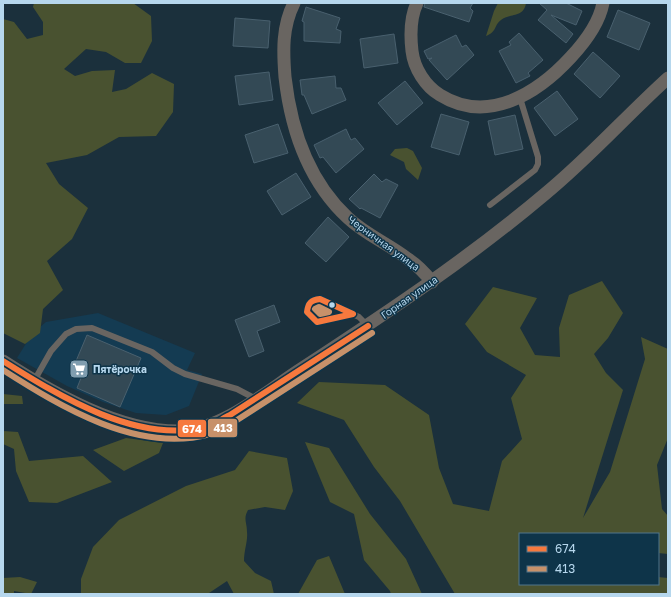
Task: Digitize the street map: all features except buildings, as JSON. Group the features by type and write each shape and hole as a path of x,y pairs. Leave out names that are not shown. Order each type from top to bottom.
{"street":[{"name":"Черничная улица","path":"294,3 286,18 284,58 290,111 296,135 315,178 331,200 348,219 407,258 432,282"},
{"path":"417,3 411,24 413,56 417,69 434,92 461,105 476,106 503,104 520,98 547,80 583,45 601,14 603,3"},
{"name":"Горная улица","path":"3,361 34,381 63,397 94,410 136,424 181,431 208,426 256,399 368,326 432,282 546,193 668,78"}],"lane":[{"path":"490,205 535,170 538,164 538,157 520,98"},
{"path":"353,314 345,314 325,322 317,322 307,312 308,305 313,300 320,299 338,309 353,314 359,317 368,326"},
{"path":"34,381 50,352 66,334 76,329 92,328 152,352 173,368 185,374 237,389 256,399"}],"shaded area":[{"path":"98,313 195,353 187,370 202,374 189,406 166,415 136,413 103,402 67,386 17,358 32,334 46,322"}],"green space":[{"path":"34,3 133,3 151,16 152,41 141,63 125,63 106,52 86,49 64,69 75,76 92,71 115,70 112,92 126,89 152,73 174,84 173,112 156,136 119,137 87,155 46,163 59,184 88,208 72,239 47,261 63,290 43,309 40,333 25,344 3,333 3,19 14,22 27,39 43,35 43,22 33,7"},
{"path":"498,3 526,3 523,11 501,20 492,33 486,36 494,11"},
{"path":"407,148 413,151 422,168 418,180 406,169 404,162 390,155 395,149"},
{"path":"602,281 623,313 608,338 594,354 606,373 623,390 583,518 610,472 645,359 641,337 668,349 668,438 657,465 662,509 668,516 668,554 659,553 659,533 519,533 519,585 659,585 659,577 668,578 668,594 455,594 400,501 374,467 344,420 297,403 319,382 385,385 429,415 439,468 453,504 489,511 502,461 522,439 511,398 526,375 487,352 465,324 493,287 537,298 520,328 535,355 560,357 559,328 569,295"},
{"path":"3,394 22,396 23,404 3,404"},
{"path":"3,431 18,432 29,461 83,456 112,482 57,503 29,502 16,471 14,449 3,444"},
{"path":"126,438 163,443 159,453 124,471 93,450"},
{"path":"305,442 329,448 370,514 406,559 422,594 391,594 364,560 354,514 330,502"},
{"path":"249,451 287,458 293,491 285,510 265,507 248,510 246,516 247,535 244,561 255,573 271,581 274,594 234,594 227,581 209,593 210,594 81,594 81,579 93,547 119,520 186,486 235,470"},
{"path":"329,556 345,594 298,594 317,560"},
{"path":"20,577 37,582 31,594 14,591 14,594 3,594 3,578"}],"transit line":[{"name":"674","path":"320,299 353,314 317,322 307,312 310,302 320,299"},
{"name":"413","path":"319,307 329,312 320,314 315,309 319,307"},
{"name":"674","path":"3,361 49,389 101,414 128,423 155,429 182,430 208,426 230,415 368,326"},
{"name":"413","path":"3,370 75,412 101,423 128,432 155,438 183,439 210,434 234,422 372,333"}],"place":[{"name":"Пятёрочка","path":"79,369"}]}
